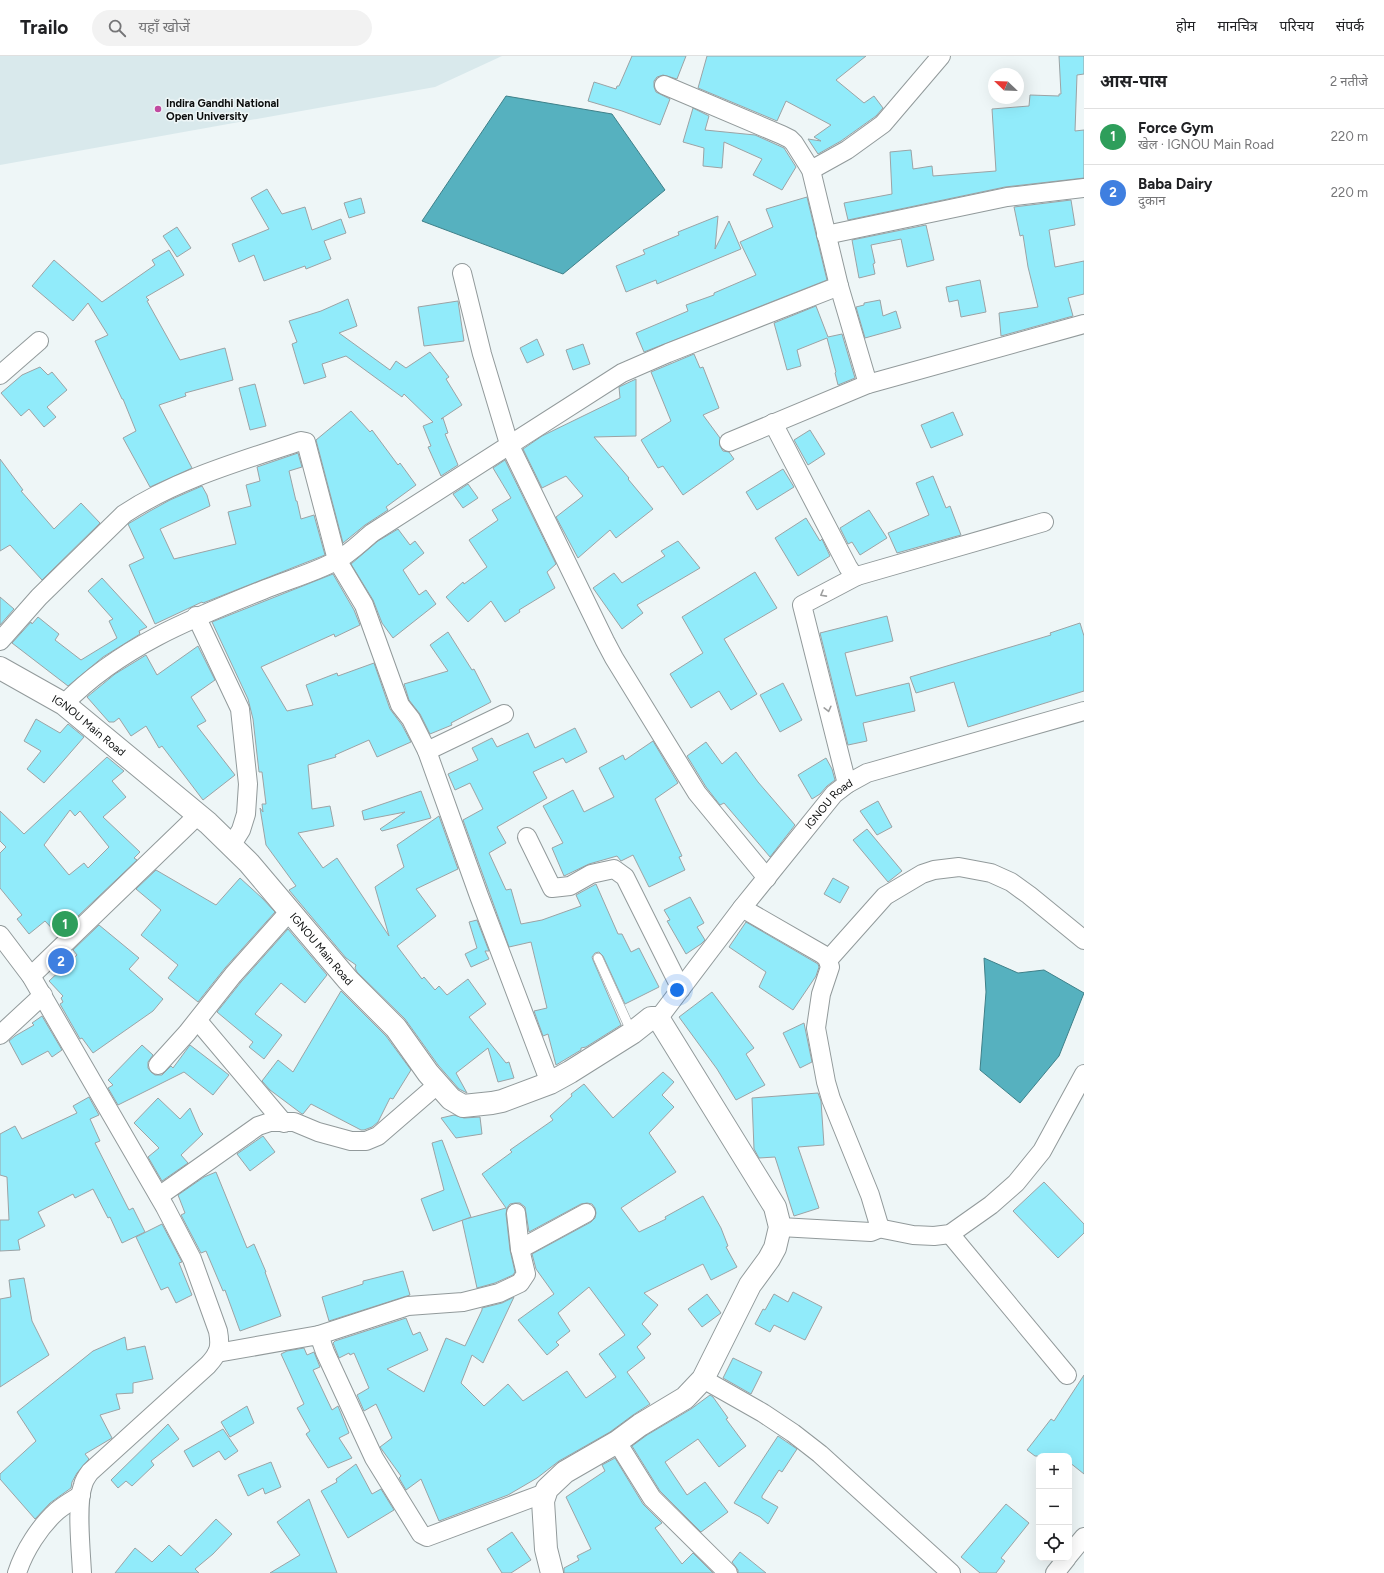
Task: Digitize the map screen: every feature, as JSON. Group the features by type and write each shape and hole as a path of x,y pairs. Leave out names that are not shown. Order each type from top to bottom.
{"street":[{"path":"812,170 847,150 883,124 941,56"},
{"path":"664,85 790,138 812,170 838,286 868,384"},
{"path":"826,236 1007,196 1084,188"},
{"path":"462,273 482,354 509,444 614,658 697,793 767,878"},
{"path":"64,704 80,687 98,672 160,634 196,616 337,560 372,533 622,373 668,353 838,286"},
{"path":"729,442 773,422 868,384 1084,324"},
{"path":"0,375 39,341"},
{"path":"773,422 848,567 852,573 857,576"},
{"path":"0,641 39,597 124,514 172,487 301,441 306,442 337,560 364,605 400,705 411,720 427,751 479,896 550,1083"},
{"path":"847,784 802,605 857,576 1044,522"},
{"path":"196,616 240,709 248,784 247,807 241,830 232,846"},
{"name":"IGNOU Main Road","path":"0,668 64,704 198,815 232,846 249,863 348,980 396,1028 437,1085 451,1099 463,1106 502,1101 550,1083 632,1033 651,1018 658,1019"},
{"name":"IGNOU Road","path":"658,1019 742,908 834,794 847,784 867,773 1084,711"},
{"path":"427,751 504,714"},
{"path":"31,976 198,815"},
{"path":"527,837 552,888 570,886 591,874 614,869 625,877 681,989"},
{"path":"828,960 885,896 922,874 934,870 959,867 991,873 1011,882 1084,940"},
{"path":"742,908 822,954 828,960 830,967 820,994 816,1028 826,1082 831,1099 870,1195 879,1222 878,1228"},
{"path":"158,1065 198,1021 233,975 289,912"},
{"path":"0,935 31,976 159,1196 192,1259 218,1331 220,1342 217,1353 208,1365 90,1472 82,1486 81,1495 80,1524 82,1573"},
{"path":"0,1035 42,995"},
{"path":"552,1573 546,1549 543,1501 545,1493 551,1484 564,1472 617,1442 640,1425 685,1398 704,1379 750,1285 775,1248 780,1227 774,1207 658,1019"},
{"path":"198,1021 284,1123"},
{"path":"780,1227 871,1232 878,1228 913,1235 934,1236 950,1234 991,1205 1016,1183 1031,1166 1042,1151 1084,1074"},
{"path":"159,1196 258,1126 270,1122 294,1122 318,1132 351,1141 366,1141 378,1136 437,1085"},
{"path":"520,1249 586,1213"},
{"path":"217,1353 319,1335 408,1306 463,1302 499,1293 520,1283 526,1274 520,1249 516,1214"},
{"path":"950,1234 1067,1375"},
{"path":"319,1335 325,1352 374,1458 421,1534 427,1537 545,1493"},
{"path":"704,1379 793,1433 820,1454 951,1573"},
{"path":"617,1442 652,1498 728,1573"},
{"path":"17,1573 19,1565 29,1547 44,1525 58,1510 81,1495"},
{"path":"1072,1552 1084,1537"},
{"path":"1055,1573 1065,1561"}],"lane":[{"path":"598,958 632,1033"}],"shaded area":[{"name":"Indira Gandhi National Open University","path":"0,56 502,56 435,87 0,165"}],"water":[{"path":"506,96 612,114 665,190 563,274 422,221"},
{"path":"984,958 1018,973 1044,970 1084,993 1059,1056 1020,1103 980,1070 986,992"}],"building":[{"path":"632,56 686,56 677,79 663,75 657,77 654,81 656,92 670,99 660,125 622,111 588,101 594,82 616,89 617,86 619,86"},
{"path":"707,56 866,56 836,80 864,103 874,96 883,108 876,116 841,141 818,154 808,139 821,141 814,137 831,125 786,101 777,121 698,88"},
{"path":"1059,56 1084,56 1084,74 1077,75 1075,131 1084,130 1084,178 1005,187 848,220 844,203 892,194 890,152 911,150 913,169 932,166 933,176 996,171 992,109 1029,106 1030,95 1059,96 1059,94 1061,94"},
{"path":"693,108 709,116 705,130 755,135 784,148 796,167 782,190 753,175 762,159 724,142 722,168 703,166 704,148 683,142"},
{"path":"267,189 282,214 305,207 312,230 341,219 346,233 324,241 331,259 306,269 305,266 264,281 254,255 239,262 232,244 269,229 251,198"},
{"path":"807,197 827,280 644,352 636,333 688,311 686,305 714,295 714,293 756,275 740,242 773,227 766,209"},
{"path":"361,198 365,213 349,218 344,203"},
{"path":"1071,200 1075,225 1049,230 1055,267 1084,261 1084,294 1068,298 1073,316 1001,336 999,313 1038,307 1028,267 1023,235 1020,236 1014,207"},
{"path":"718,216 715,249 729,221 741,249 657,284 656,280 626,292 616,266 645,254 643,250 679,235 678,232"},
{"path":"926,225 934,260 907,267 901,239 871,245 875,263 873,264 875,274 859,278 852,240"},
{"path":"177,227 191,248 177,257 163,236"},
{"path":"169,250 184,275 146,297 149,300 147,301 180,360 225,348 233,380 185,393 186,396 159,405 192,468 150,487 123,438 136,431 123,399 95,341 108,335 88,303 73,321 32,286 54,260 102,302 155,265 152,260"},
{"path":"980,280 986,312 961,317 958,300 949,302 946,287"},
{"path":"348,299 357,326 339,333 390,370 396,361 406,368 430,352 449,377 446,379 462,405 441,419 443,418 448,433 445,434 458,465 441,476 428,447 431,446 423,426 433,422 404,394 402,397 346,356 322,364 326,377 304,384 292,344 297,342 289,321 321,311"},
{"path":"880,300 883,316 896,311 901,328 865,338 856,307 864,305 864,303"},
{"path":"458,301 464,341 424,346 418,307"},
{"path":"816,306 828,337 842,334 855,378 838,385 827,338 797,350 801,366 787,370 774,323"},
{"path":"537,339 544,355 527,363 520,348"},
{"path":"583,344 590,364 573,370 566,350"},
{"path":"694,354 700,368 703,367 719,408 703,415 720,438 720,446 723,451 729,452 734,459 683,495 663,466 658,468 641,440 671,421 651,372"},
{"path":"40,367 48,375 52,372 67,390 47,407 56,417 44,427 29,409 21,416 1,393 22,375"},
{"path":"636,379 636,436 594,437 653,509 616,538 610,530 578,558 556,517 583,496 566,476 542,488 523,449 542,436 620,398 619,387"},
{"path":"255,384 266,426 250,430 239,388"},
{"path":"351,411 370,432 372,430 398,465 400,463 416,485 386,507 388,510 365,525 343,543 316,440"},
{"path":"953,412 963,435 931,448 921,425"},
{"path":"810,430 825,454 808,465 794,440"},
{"path":"298,453 302,467 289,471 296,501 301,519 314,515 325,555 203,603 202,602 155,624 129,565 144,558 128,524 170,500 202,486 207,495 210,506 160,529 174,559 236,544 228,512 251,506 246,485 260,481 257,467"},
{"path":"0,459 23,490 21,491 54,529 81,503 100,523 42,580 10,545 0,551"},
{"path":"505,460 556,564 547,572 555,588 519,610 520,612 505,622 491,601 468,622 446,597 463,582 464,584 487,567 469,540 498,520 492,510 511,498 493,468"},
{"path":"783,469 794,487 757,510 746,492"},
{"path":"933,476 946,508 950,506 961,535 897,553 888,533 929,515 916,483"},
{"path":"468,484 478,498 463,508 453,494"},
{"path":"869,510 887,538 860,555 852,542 848,544 840,528"},
{"path":"806,518 820,541 822,539 830,556 798,576 775,538"},
{"path":"398,529 410,545 415,541 424,553 403,570 419,595 426,590 436,604 393,638 382,623 373,600 351,564 378,541"},
{"path":"678,541 700,568 637,605 643,613 622,629 593,588 614,573 622,583 665,556 661,551"},
{"path":"755,572 777,608 724,639 757,694 731,710 719,691 691,708 670,674 703,653 682,617"},
{"path":"333,574 354,610 360,625 335,637 334,634 261,667 287,711 313,705 306,685 337,673 338,676 374,663 390,709 402,725 411,742 377,757 369,740 335,755 336,757 308,765 312,809 330,806 334,826 298,833 323,868 337,858 389,936 375,887 404,867 397,845 439,816 458,869 416,889 436,916 397,946 422,979 424,977 435,990 439,986 447,995 468,979 486,1004 469,1017 506,1063 509,1062 514,1078 498,1082 488,1048 456,1073 467,1093 459,1089 438,1065 405,1019 357,972 355,968 356,965 346,958 289,890 296,886 266,845 260,808 263,812 262,804 266,804 262,772 259,772 253,719 248,699 212,622"},
{"path":"102,578 147,627 139,631 140,634 103,657 68,686 12,643 31,622 32,624 38,617 59,634 55,640 81,660 117,638 109,621 113,619 88,591"},
{"path":"0,597 14,609 0,625"},
{"path":"887,616 893,641 845,653 856,696 909,683 915,711 863,723 867,741 848,745 820,633"},
{"path":"1080,623 1084,636 1084,691 968,727 954,682 916,693 910,677 1051,635 1050,633"},
{"path":"448,632 472,670 474,669 491,702 451,723 452,725 430,734 420,714 409,700 404,684 448,671 430,645"},
{"path":"198,646 215,680 191,697 206,721 197,726 235,775 203,800 162,746 159,748 146,726 131,736 119,718 114,722 109,722 87,697 115,674 146,655 157,675"},
{"path":"783,683 802,720 780,732 760,695"},
{"path":"36,719 60,733 68,724 84,737 44,783 27,769 41,751 24,741"},
{"path":"575,728 587,752 566,763 563,758 533,772 547,798 497,827 506,843 489,853 506,890 511,889 521,924 542,920 581,906 576,895 596,884 618,934 622,934 631,952 639,948 659,987 625,1004 603,956 599,952 595,953 592,957 593,960 621,1025 586,1047 581,1048 581,1050 556,1065 548,1034 543,1036 534,1011 547,1008 531,942 509,947 463,820 483,809 470,783 455,790 448,774 478,760 472,748 492,738 497,747 528,733 535,748"},
{"path":"653,741 678,783 655,799 682,856 679,857 685,870 649,887 633,855 621,861 617,856 589,864 564,876 552,848 563,843 543,806 573,790 584,812 614,797 599,768 623,755 625,760"},
{"path":"706,742 722,764 736,752 758,782 795,825 770,857 724,803 720,805 706,787 687,756"},
{"path":"107,757 124,771 112,781 126,797 103,817 140,852 134,858 137,860 58,935 45,921 29,934 17,919 22,915 0,888 0,853 6,847 0,841 0,811 24,834","holes":["70,810 75,816 80,811 109,847 88,868 84,863 69,875 44,845"]},
{"path":"826,758 832,769 835,780 820,794 812,799 798,775"},
{"path":"421,791 431,818 382,831 380,829 405,812 364,820 362,811"},
{"path":"878,801 892,827 877,835 860,811"},
{"path":"867,829 902,871 888,882 853,840"},
{"path":"156,870 216,905 240,878 275,912 225,968 198,1002 168,978 178,965 141,935 161,910 136,889"},
{"path":"833,878 849,887 840,903 824,894"},
{"path":"690,897 704,923 697,927 705,940 686,954 667,921 670,920 664,910"},
{"path":"477,920 489,951 485,951 489,959 471,967 465,954 477,948 469,922"},
{"path":"746,922 818,964 819,967 816,976 793,1010 759,987 766,972 729,947"},
{"path":"99,925 139,958 129,969 163,999 153,1011 93,1053 82,1038 80,1039 60,1004 63,1002 61,998 63,996 49,981 77,955 73,950"},
{"path":"288,929 327,975 305,1003 281,983 255,1014 282,1035 264,1059 249,1047 253,1042 217,1012 241,982"},
{"path":"341,991 386,1036 411,1070 393,1099 390,1098 378,1122 372,1127 364,1130 361,1130 311,1104 302,1114 270,1090 262,1081 278,1060 293,1072"},
{"path":"712,992 754,1048 746,1054 765,1085 736,1100 717,1069 679,1017"},
{"path":"42,1016 62,1050 52,1057 48,1051 22,1065 9,1041 34,1025 32,1023"},
{"path":"804,1023 812,1062 800,1068 783,1033"},
{"path":"142,1045 153,1055 148,1062 148,1068 155,1075 162,1075 171,1066 173,1068 190,1045 229,1075 213,1095 184,1072 118,1105 108,1088 113,1085 108,1080"},
{"path":"663,1072 674,1082 662,1095 674,1107 649,1133 676,1172 621,1208 639,1232 666,1219 665,1217 703,1196 721,1228 728,1246 726,1247 737,1267 711,1280 703,1264 644,1293 658,1305 642,1324 651,1334 637,1347 645,1358 627,1372 650,1404 610,1432 559,1461 537,1478 508,1495 439,1521 421,1479 406,1490 399,1478 401,1476 380,1447 392,1438 376,1404 364,1411 357,1395 369,1388 354,1353 350,1355 349,1353 339,1358 333,1343 335,1341 406,1318 413,1335 420,1332 428,1350 387,1369 424,1392 446,1338 465,1346 482,1308 502,1303 514,1297 483,1363 472,1355 461,1383 484,1406 508,1384 523,1401 567,1371 586,1398 616,1377 599,1354 625,1335 589,1287 558,1313 570,1331 556,1342 559,1345 547,1355 518,1320 554,1294 536,1269 532,1254 591,1222 595,1218 596,1213 592,1204 581,1204 529,1232 525,1207 520,1203 510,1204 507,1208 506,1214 510,1250 515,1272 513,1275 495,1283 477,1288 462,1220 506,1208 482,1174 512,1152 510,1150 553,1120 550,1116 572,1096 571,1094 584,1084 613,1118"},
{"path":"818,1093 821,1101 824,1145 798,1147 819,1208 794,1216 775,1157 759,1158 754,1149 752,1098"},
{"path":"89,1097 99,1115 90,1119 100,1141 95,1143 129,1210 133,1208 145,1232 122,1243 110,1217 108,1218 93,1189 75,1198 73,1194 38,1212 45,1226 18,1240 20,1250 0,1251 0,1220 9,1220 7,1177 0,1175 0,1134 15,1126 22,1139 77,1113 73,1106"},
{"path":"158,1098 180,1119 190,1108 200,1131 203,1134 181,1155 188,1163 162,1181 148,1157 159,1148 134,1123"},
{"path":"454,1115 464,1118 480,1117 482,1134 456,1138 441,1118"},
{"path":"263,1136 275,1152 250,1171 237,1154"},
{"path":"442,1140 471,1217 433,1231 421,1199 444,1190 432,1143"},
{"path":"216,1172 247,1248 254,1244 266,1272 281,1316 240,1331 225,1290 223,1291 206,1251 201,1253 181,1215 185,1213 178,1195 204,1177"},
{"path":"1044,1182 1084,1224 1084,1233 1058,1258 1013,1211"},
{"path":"162,1224 182,1262 179,1263 192,1295 176,1303 168,1287 161,1290 136,1237"},
{"path":"403,1271 410,1295 329,1321 322,1297 363,1284 363,1281"},
{"path":"24,1278 32,1321 49,1355 0,1387 0,1299 11,1297 9,1280"},
{"path":"793,1292 822,1307 805,1340 774,1325 770,1332 755,1324 763,1309 765,1310 774,1294 788,1302"},
{"path":"707,1294 721,1313 702,1327 688,1309"},
{"path":"125,1337 127,1350 145,1346 153,1379 133,1383 133,1393 116,1394 120,1409 100,1415 112,1438 85,1454 89,1459 77,1473 72,1482 71,1488 50,1503 35,1519 0,1479 0,1474 36,1441 17,1412 93,1351"},
{"path":"304,1348 307,1355 314,1352 320,1367 313,1370 332,1410 338,1406 349,1433 339,1438 352,1458 328,1468 306,1434 310,1431 297,1408 304,1404 281,1354 287,1351"},
{"path":"733,1358 762,1372 751,1394 723,1378"},
{"path":"1084,1375 1084,1474 1072,1464 1072,1453 1036,1453 1035,1456 1027,1450 1051,1419 1054,1421"},
{"path":"710,1395 728,1418 726,1419 746,1446 719,1467 698,1439 665,1462 687,1495 705,1482 728,1512 701,1532 660,1491 632,1446 647,1435 691,1409"},
{"path":"247,1406 254,1423 230,1437 221,1422"},
{"path":"168,1424 179,1439 151,1461 154,1465 132,1486 126,1481 118,1488 111,1480"},
{"path":"223,1429 238,1451 225,1460 219,1451 193,1467 184,1451"},
{"path":"778,1436 797,1449 782,1472 779,1470 762,1496 762,1498 778,1507 768,1524 760,1517 734,1503"},
{"path":"615,1458 643,1504 662,1523 655,1528 682,1564 693,1553 713,1573 564,1573 564,1568 579,1560 577,1556 591,1549 566,1497 605,1471 602,1465"},
{"path":"271,1462 281,1487 265,1494 263,1488 248,1496 238,1475"},
{"path":"356,1464 372,1494 381,1489 394,1510 348,1538 321,1491 337,1482 336,1479"},
{"path":"309,1499 337,1573 270,1573 300,1555 277,1522"},
{"path":"1006,1504 1029,1523 1001,1558 1005,1561 996,1573 980,1573 961,1557"},
{"path":"216,1519 232,1534 213,1554 195,1569 199,1573 115,1573 135,1548 152,1562 169,1545 181,1556"},
{"path":"512,1532 531,1560 511,1573 502,1573 487,1549"},
{"path":"740,1552 766,1573 738,1573 738,1570 732,1562"}],"place":[{"name":"Indira Gandhi National Open University","path":"158,109"},
{"name":"Force Gym","path":"65,924"},
{"name":"Baba Dairy","path":"61,961"}]}
